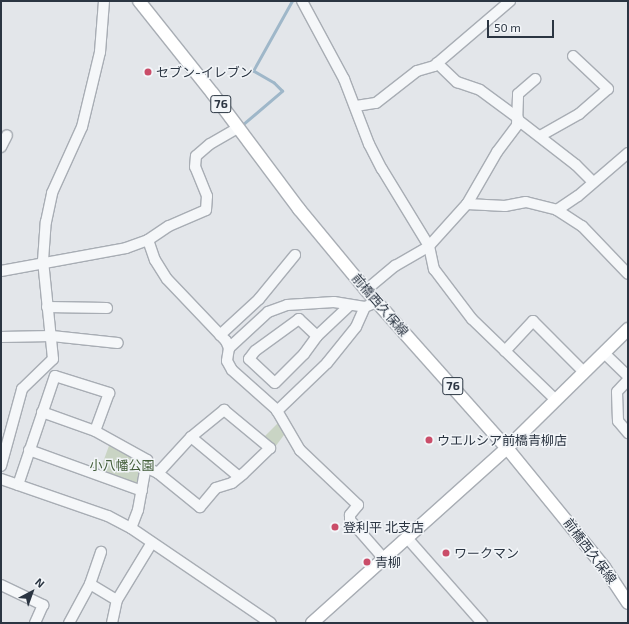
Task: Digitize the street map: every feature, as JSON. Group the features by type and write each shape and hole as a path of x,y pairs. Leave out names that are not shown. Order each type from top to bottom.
{"main road":[{"name":"前橋西久保線","path":"139,1 300,209 366,290 508,448 604,567 628,603"},
{"path":"312,623 385,560 508,448 628,329"}],"street":[{"path":"2,460 22,389 53,359 52,336 47,307 43,261 52,193 82,127 100,52 104,1"},
{"path":"302,1 356,106 372,150 429,246 434,269 457,302 556,400"},
{"path":"356,106 376,103 417,71 437,63 510,1"},
{"path":"540,136 579,114 608,89 573,56"},
{"path":"437,63 457,82 480,90 518,117 593,182"},
{"path":"366,290 395,266 429,246 467,204 497,152 517,125 518,94 535,79"},
{"path":"1,271 43,261 107,253 148,240 169,226 206,210 207,196 195,167 196,156 210,144 238,128"},
{"path":"1,147 7,135"},
{"path":"557,210 628,153"},
{"path":"467,204 505,206 526,202 557,210 582,226 628,274"},
{"path":"148,240 155,260 167,279 220,335 230,348"},
{"path":"220,335 258,299 295,255"},
{"path":"377,302 364,307 348,306 334,302 302,302 274,309 264,315 230,348 227,361 232,370 277,411 300,450 358,505 350,515 350,520 385,560"},
{"path":"317,336 298,320 255,351 250,359 275,383 304,354 317,336 348,306"},
{"path":"47,307 107,308"},
{"path":"277,411 327,363 356,327 364,307"},
{"path":"505,351 533,321 584,372"},
{"path":"1,337 52,336 118,343"},
{"path":"604,353 628,376"},
{"path":"18,485 55,376 109,393 95,431"},
{"path":"628,380 617,392 618,422 628,433"},
{"path":"147,468 158,474 200,507 216,488 232,483 270,448 224,410 191,437 158,474"},
{"path":"42,412 95,431 139,454 147,460 147,468 142,491 131,528"},
{"path":"191,437 238,476"},
{"path":"29,450 142,491"},
{"path":"1,479 108,516 131,528 151,544 271,623"},
{"path":"408,539 482,623"},
{"path":"112,623 117,600 151,544"},
{"path":"70,623 90,584 101,552"},
{"path":"90,584 117,600"},
{"path":"1,585 43,605 35,623"}],"green space":[{"path":"280,421 287,431 275,447 264,437"},
{"name":"小八幡公園","path":"110,443 145,462 140,488 99,473"}],"waterway":[{"path":"241,126 282,91 274,83 253,71 292,1"}],"place":[{"name":"セブン-イレブン","path":"148,72"},
{"name":"ウエルシア前橋青柳店","path":"429,440"},
{"name":"登利平 北支店","path":"335,527"},
{"name":"ワークマン","path":"446,553"},
{"name":"青柳","path":"367,562"}]}
